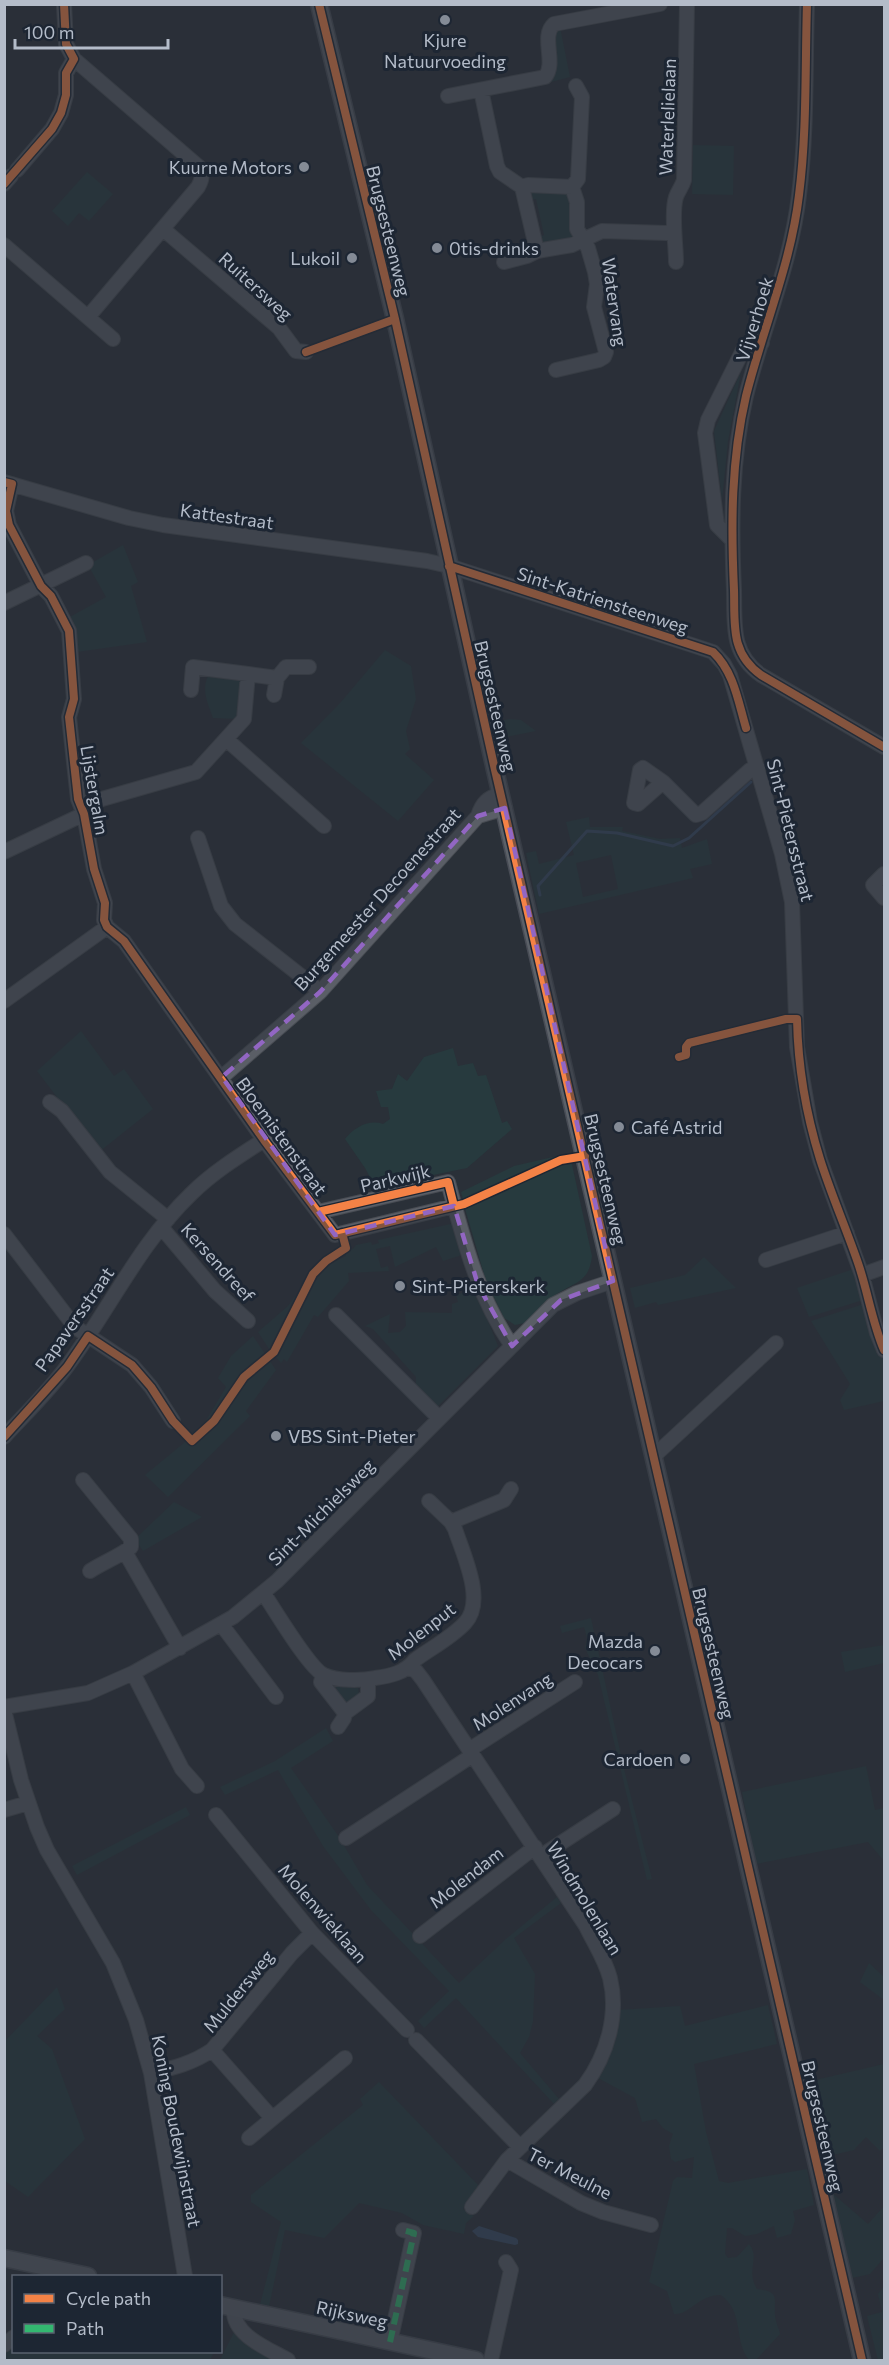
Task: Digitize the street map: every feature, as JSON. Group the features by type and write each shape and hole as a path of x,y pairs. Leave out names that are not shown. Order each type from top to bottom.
{"main road":[{"name":"Brugsesteenweg","path":"319,4 395,319 449,566 862,2361"},
{"path":"4,2258 79,2275"},
{"name":"Rijksweg","path":"227,2307 476,2361"}],"street":[{"path":"64,4 66,44 74,59 199,167 202,180 164,229 88,317"},
{"path":"448,96 545,77 550,69 549,30 554,24 660,4"},
{"name":"Waterlelielaan","path":"676,262 676,242 673,231 675,199 684,180 687,4"},
{"name":"Vijverhoek","path":"736,641 731,502 737,441 746,396 790,249 800,194 807,4"},
{"path":"11,177 52,129 61,113 66,95 66,73 74,59"},
{"path":"572,187 578,179 582,97 576,86"},
{"path":"481,90 497,166 500,172 522,187 537,251"},
{"path":"522,187 528,184 572,187"},
{"path":"572,187 577,202 577,229 582,240"},
{"name":"Ruitersweg","path":"164,229 279,328 296,351 306,352"},
{"path":"504,262 528,256 537,251 572,245 602,231 666,233 673,231"},
{"name":"Watervang","path":"556,369 599,360 606,352 594,307 596,272 588,248 582,240"},
{"path":"4,245 112,339"},
{"name":"Vijverhoek","path":"731,538 717,525 705,433 708,420 746,346 762,343"},
{"name":"Kattestraat","path":"8,483 129,518 163,525 427,561 449,566"},
{"name":"Lijstergalm","path":"8,483 6,511 9,525 41,586 51,596 71,639 74,699 69,717 78,799 94,869 105,903 104,920 107,927"},
{"path":"4,603 86,563"},
{"name":"Sint-Katriensteenweg","path":"449,566 713,652"},
{"path":"752,669 747,675 733,683 724,664 713,652 736,641 740,654 752,669 885,747"},
{"path":"191,690 193,667 277,678"},
{"path":"274,695 277,678 286,667 309,668"},
{"path":"4,852 82,809 196,772 244,719 248,674"},
{"name":"Sint-Pietersstraat","path":"733,683 758,768 792,902 797,1047 808,1111 820,1160 862,1275 877,1333 885,1350"},
{"path":"226,739 324,826"},
{"path":"663,782 696,815 702,813 750,770 758,768"},
{"name":"Burgemeester Decoenestraat","path":"222,1077 320,992 478,816 503,801"},
{"path":"198,838 221,906 236,924 320,992"},
{"path":"885,874 873,885 885,898"},
{"path":"4,1001 107,927 124,941 222,1077"},
{"name":"Bloemistenstraat","path":"222,1077 264,1140 318,1212"},
{"path":"50,1102 62,1111 110,1172 165,1223"},
{"name":"Papaversstraat","path":"4,1437 67,1367 130,1269 191,1193 229,1163 264,1140"},
{"name":"Parkwijk","path":"318,1212 448,1182 478,1284 495,1321 512,1346"},
{"path":"318,1212 335,1235 454,1206"},
{"name":"Kersendreef","path":"165,1223 215,1291 248,1321"},
{"path":"766,1260 847,1233"},
{"path":"4,1234 75,1328 132,1365 151,1387 172,1421"},
{"path":"862,1275 885,1267"},
{"name":"Sint-Michielsweg","path":"4,1708 88,1693 133,1673 180,1648 221,1624 264,1594 439,1418 561,1300 614,1281"},
{"path":"336,1315 439,1418"},
{"path":"654,1456 776,1342"},
{"path":"82,1480 130,1535 131,1546 125,1552 90,1571"},
{"path":"451,1522 504,1500 511,1489"},
{"name":"Molenput","path":"323,1675 368,1680 393,1675 409,1668 415,1660 465,1623 471,1615 474,1601 473,1585 451,1522 429,1501"},
{"path":"125,1552 180,1648"},
{"path":"264,1594 308,1658 323,1675 321,1682 345,1713"},
{"path":"221,1624 276,1697"},
{"name":"Windmolenlaan","path":"409,1668 416,1671 423,1680 538,1852 586,1926 610,1976 613,2007 608,2039 594,2073 585,2085 507,2160 472,2206"},
{"path":"133,1673 182,1769 197,1786"},
{"path":"338,1727 345,1713 368,1696 368,1680"},
{"name":"Molenvang","path":"346,1838 574,1682"},
{"name":"Koning Boudewijnstraat","path":"4,1708 28,1803 48,1850 113,1963 133,2012 151,2073 185,2275"},
{"path":"4,1810 28,1803"},
{"name":"Molendam","path":"420,1936 538,1852 613,1809"},
{"name":"Molenwieklaan","path":"216,1815 312,1934 520,2146"},
{"name":"Muldersweg","path":"151,2073 180,2067 212,2050 292,1953 312,1934"},
{"path":"212,2050 272,2118"},
{"path":"249,2138 345,2058"},
{"name":"Ter Meulne","path":"507,2160 581,2203 603,2212 651,2225"},
{"path":"390,2342 414,2233 403,2230"},
{"path":"491,2361 511,2270 506,2262"},
{"path":"227,2307 245,2334 288,2361"}],"highlighted area":[{"path":"505,808 613,1281 561,1300 512,1346 478,1285 454,1206 335,1235 222,1077 320,992 478,816"}],"green space":[{"path":"560,27 570,77 551,82 554,74 553,36"},
{"path":"693,145 734,146 733,195 692,194"},
{"path":"87,172 113,194 89,221 79,213 68,226 52,211"},
{"path":"533,190 569,194 574,233 571,239 539,244 537,238 544,235 536,199 528,200"},
{"path":"741,372 728,441 722,501 714,431"},
{"path":"123,545 138,582 131,586 147,642 77,652 75,634 68,618 106,597 88,565"},
{"path":"385,650 411,666 416,699 406,731 410,749 405,754 434,780 398,821 301,743 341,702"},
{"path":"208,676 237,678 241,682 239,719 213,718 205,687"},
{"path":"521,720 536,731 501,738 498,721"},
{"path":"589,817 590,827 623,827 622,831 660,839 680,838 682,848 707,839 712,864 690,869 693,878 539,914 526,853 536,851 539,864 574,855 566,822","holes":["611,855 618,889 583,897 576,863"]},
{"path":"81,1031 114,1076 124,1069 153,1109 99,1152 37,1071"},
{"path":"453,1048 458,1066 473,1063 478,1076 486,1075 502,1123 507,1121 512,1129 467,1168 375,1187 345,1139 362,1126 372,1123 383,1124 390,1119 388,1107 381,1107 376,1091 392,1089 398,1074 407,1081 424,1057"},
{"path":"570,1153 463,1199 461,1192 514,1166"},
{"path":"571,1160 592,1256 590,1265 584,1277 579,1281 550,1299 525,1323 515,1325 504,1318 486,1281 464,1205"},
{"path":"455,1223 462,1252 459,1256 443,1261 436,1247 395,1267 390,1246 376,1249 381,1268 388,1266 389,1271 348,1273 349,1281 318,1317 314,1315 287,1362 284,1359 281,1363 274,1355 283,1342 317,1274 324,1267 346,1256 343,1251 353,1249 356,1245 371,1242 372,1245 379,1243 378,1240"},
{"path":"704,1257 736,1288 658,1305 656,1302 635,1308 630,1288 685,1275"},
{"path":"854,1269 863,1300 809,1317 797,1288"},
{"path":"311,1275 271,1352 258,1332 288,1306"},
{"path":"475,1288 498,1346 438,1406 416,1386 416,1377 373,1329 365,1326 390,1314 388,1333 400,1332 406,1326 405,1312 452,1313 452,1304 458,1302 456,1295"},
{"path":"864,1304 884,1357 884,1401 844,1410 840,1400 850,1384 811,1321"},
{"path":"253,1336 276,1370 246,1411 250,1416 168,1497 145,1475 201,1429 226,1387 218,1378 231,1356"},
{"path":"174,1502 202,1517 143,1551 135,1539"},
{"path":"591,1618 624,1769 652,1879 647,1880 598,1675 585,1648 587,1638 584,1627 562,1633 560,1626"},
{"path":"884,1645 884,1663 845,1672 841,1652"},
{"path":"332,1685 358,1688 359,1694 345,1704"},
{"path":"326,1728 333,1741 291,1768 339,1837 367,1885 459,1983 507,1938 557,1897 561,1903 514,1938 535,1974 533,2021 529,2037 520,2053 559,2099 554,2104 456,1998 424,2028 418,2021 449,1991 371,1910 323,1846 278,1770 225,1795 220,1787 275,1761"},
{"path":"866,1766 875,1810 884,1808 884,1861 868,1842 756,1864 742,1792"},
{"path":"186,1807 190,1815 77,1875 72,1866"},
{"path":"869,1963 884,1977 884,2000 860,1982"},
{"path":"57,1987 65,2009 37,2036 52,2049 85,2139 28,2197 5,2181 5,2041"},
{"path":"768,2005 777,2044 694,2064 706,2132 719,2181 728,2183 807,2169 814,2205 793,2211 795,2220 791,2234 777,2238 774,2226 757,2234 745,2236 732,2228 727,2228 725,2254 728,2258 737,2257 749,2244 754,2254 752,2276 757,2289 773,2294 775,2300 775,2317 780,2334 756,2360 749,2360 741,2344 733,2310 721,2295 706,2298 685,2311 674,2314 667,2291 649,2282 673,2181 677,2177 692,2178 694,2157 675,2162 671,2159 669,2146 673,2134 663,2128 656,2119 642,2122 635,2098 598,2078 617,2028 618,2010 680,2006 685,2026"},
{"path":"884,2064 884,2147 880,2151 866,2137 854,2150 824,2157 807,2082"},
{"path":"379,2082 479,2186 463,2209 474,2216 466,2223 464,2234 423,2225 402,2213 359,2203 324,2238 285,2230 269,2307 260,2305 281,2222 251,2202 251,2195 363,2105 360,2099"},
{"path":"832,2193 868,2224 884,2206 884,2258 870,2274 852,2278"},
{"path":"884,2286 884,2360 878,2360 867,2316 882,2312 878,2294"},
{"path":"234,2332 281,2360 220,2360"},
{"path":"12,2343 12,2353 214,2353 210,2360 5,2360 4,2350"}],"water":[{"path":"479,2226 516,2238 518,2244 478,2237 472,2231"}],"waterway":[{"path":"540,895 538,886 587,831 617,833 673,846 689,838 751,782"}],"marked path":[{"path":"390,2342 414,2233 403,2230"}],"cycle path":[{"path":"4,184 52,129 61,113 66,95 66,73 74,59 66,44 64,4"},
{"path":"319,4 395,319 495,770 862,2360"},
{"path":"807,4 803,147 795,221 790,246 746,396 737,444 732,541 736,637 744,657 761,675 884,747"},
{"path":"306,352 395,319"},
{"path":"4,482 12,484 6,511 9,525 41,586 51,596 69,631 74,699 69,717 78,799 84,814 94,869 105,903 104,920 107,927 124,941 264,1140 335,1235 464,1204 561,1160 585,1156"},
{"path":"449,566 713,652 731,678 746,728"},
{"path":"679,1057 686,1055 686,1047 689,1043 786,1019 797,1019 801,1073 815,1142 858,1263 884,1350"},
{"path":"318,1212 448,1182 454,1206"},
{"path":"4,1437 67,1367 88,1336 132,1365 151,1387 173,1421 192,1441 214,1421 244,1377 274,1352 313,1274 326,1261 346,1248 342,1233"}],"place":[{"name":"Kjure Natuurvoeding","path":"445,20"},
{"name":"Kuurne Motors","path":"304,167"},
{"name":"0tis-drinks","path":"437,248"},
{"name":"Lukoil","path":"352,258"},
{"name":"Café Astrid","path":"619,1127"},
{"name":"Sint-Pieterskerk","path":"400,1286"},
{"name":"VBS Sint-Pieter","path":"276,1436"},
{"name":"Mazda Decocars","path":"655,1651"},
{"name":"Cardoen","path":"685,1759"}]}
